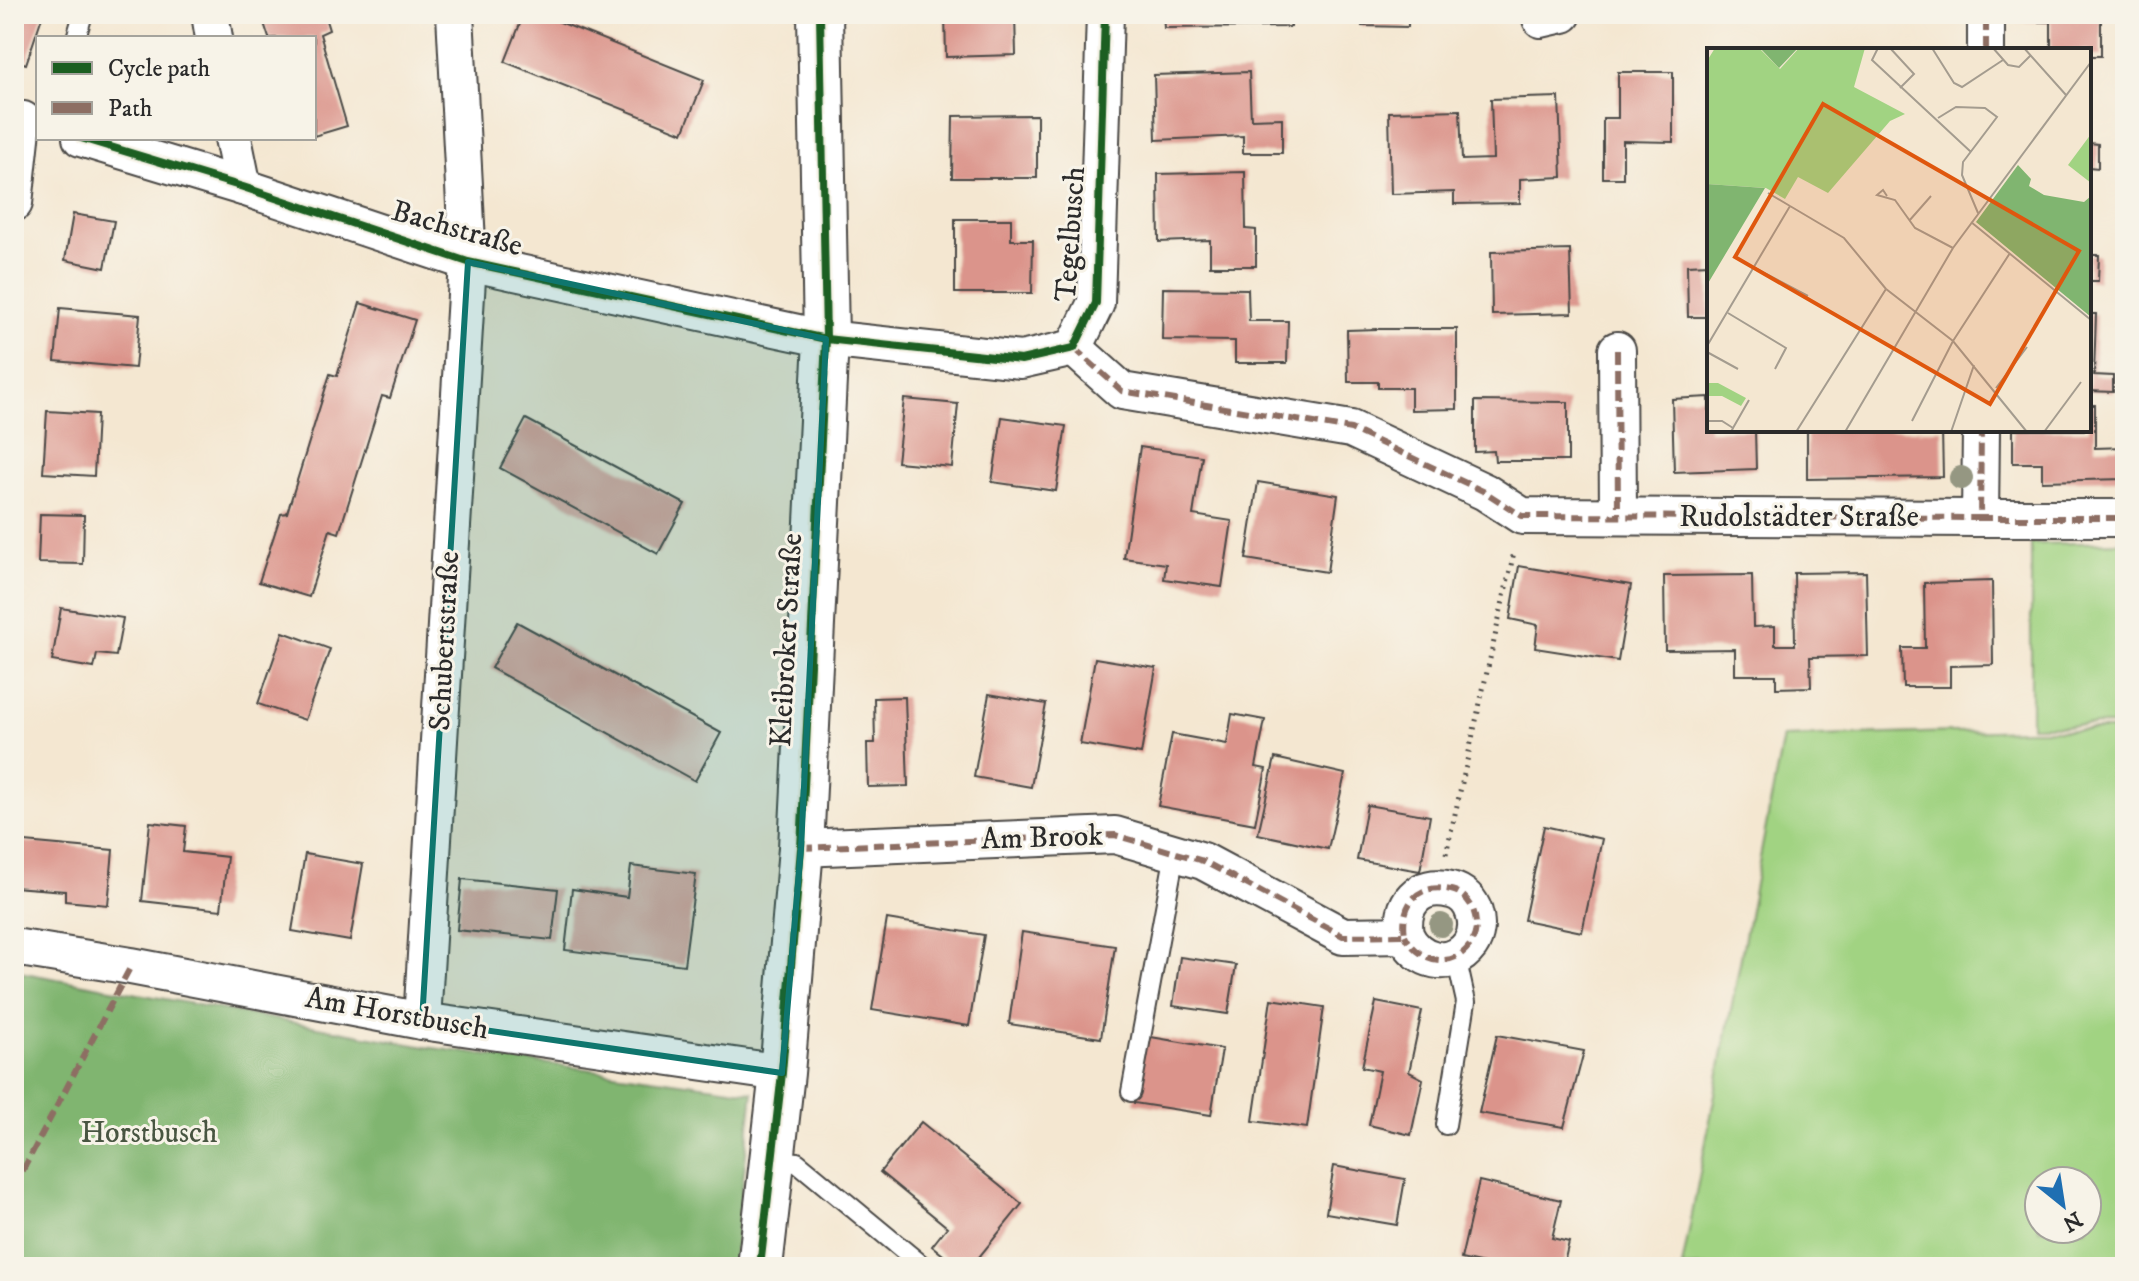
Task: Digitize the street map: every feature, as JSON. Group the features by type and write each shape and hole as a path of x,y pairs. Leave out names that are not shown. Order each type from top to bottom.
{"street":[{"path":"210,14 214,36"},
{"name":"Schubertstraße","path":"422,1021 468,262 455,14"},
{"name":"Kleibroker Straße","path":"760,1267 782,1073 801,848 826,339 820,14"},
{"name":"Tegelbusch","path":"1074,348 1096,303 1105,14"},
{"path":"1986,14 1986,48"},
{"path":"14,203 25,121"},
{"name":"Bachstraße","path":"88,140 243,187 468,262 826,339"},
{"path":"233,140 243,187"},
{"path":"826,339 1021,360 1074,348 1122,391 1351,429 1485,492 1522,516"},
{"path":"1617,350 1618,515"},
{"path":"1980,518 1981,432"},
{"name":"Rudolstädter Straße","path":"1522,516 2125,518"},
{"name":"Am Brook","path":"801,848 1115,835 1203,861 1343,936 1405,935"},
{"path":"1439,887 1458,891 1473,906 1477,926 1470,944 1456,957 1434,960 1421,956 1409,945 1405,935 1403,921 1409,904 1421,891 1439,887"},
{"name":"Am Horstbusch","path":"14,947 422,1021 782,1073"}],"lane":[{"path":"77,36 83,14"},
{"path":"1131,1092 1175,853"},
{"path":"1446,1125 1466,1002 1456,957"},
{"path":"772,1159 797,1162 924,1267"}],"path":[{"path":"1439,887 1522,516"}],"highlighted area":[{"path":"468,262 826,339 801,848 782,1073 422,1021"}],"green space":[{"path":"2125,542 2125,725 2031,726 2031,544"},
{"path":"2125,730 2125,1267 1682,1267 1783,737"},
{"name":"Horstbusch","path":"14,971 426,1047 753,1092 733,1267 14,1267"}],"building":[{"path":"14,14 43,14 26,64 14,60"},
{"path":"261,14 324,14 329,30 320,34 347,126 316,135 316,36 268,36"},
{"path":"524,14 540,14 704,80 683,133 505,62"},
{"path":"945,14 1015,14 1016,55 946,57"},
{"path":"1163,14 1291,14 1291,27 1164,28"},
{"path":"1363,14 1408,14 1408,27 1362,26"},
{"path":"2014,14 2101,17 2101,56 2091,56 2091,48 2051,48 2051,22 2013,22"},
{"path":"1249,72 1251,119 1282,118 1282,153 1243,153 1243,136 1156,140 1154,75"},
{"path":"1618,72 1673,72 1673,142 1623,141 1623,178 1603,178 1603,118 1618,118"},
{"path":"1559,97 1562,177 1520,179 1520,203 1454,204 1454,192 1391,194 1389,112 1460,110 1462,160 1493,159 1491,99"},
{"path":"1037,115 1037,178 952,178 953,116"},
{"path":"2091,143 2098,144 2098,168 2091,167"},
{"path":"1245,172 1246,229 1256,230 1256,266 1210,266 1210,240 1159,242 1158,174"},
{"path":"73,214 114,221 105,268 65,260"},
{"path":"955,219 1011,219 1011,240 1033,240 1032,293 955,293"},
{"path":"1570,250 1572,313 1492,315 1491,252"},
{"path":"2091,255 2099,255 2098,281 2091,281"},
{"path":"1707,264 1707,317 1688,317 1687,265"},
{"path":"1163,288 1248,289 1249,321 1288,321 1287,363 1235,363 1235,341 1162,340"},
{"path":"360,303 415,320 390,398 382,396 339,533 330,530 309,597 259,582 281,514 287,513 330,374 337,376"},
{"path":"60,308 140,315 135,368 55,361"},
{"path":"2091,314 2096,314 2094,375 2113,376 2113,392 2091,391"},
{"path":"1457,329 1457,409 1411,410 1411,388 1378,388 1378,382 1348,382 1347,330"},
{"path":"1707,397 1707,432 1755,432 1756,469 1674,472 1672,399"},
{"path":"904,399 958,404 952,467 897,462"},
{"path":"1475,401 1568,402 1568,461 1495,461 1494,451 1475,452"},
{"path":"2091,405 2095,405 2095,448 2125,447 2125,479 2042,481 2042,463 2013,463 2013,432 2091,432"},
{"path":"47,411 97,414 94,476 43,473"},
{"path":"1002,417 1066,426 1056,491 992,482"},
{"path":"526,419 685,504 658,554 500,468"},
{"path":"1807,432 1942,432 1943,477 1807,479"},
{"path":"1140,447 1202,456 1193,515 1232,521 1222,587 1164,579 1166,564 1124,558"},
{"path":"1258,482 1338,495 1327,572 1246,559"},
{"path":"40,514 84,515 83,564 38,563"},
{"path":"1519,566 1631,585 1618,661 1535,648 1538,625 1510,619"},
{"path":"1866,572 1868,656 1810,657 1811,687 1776,688 1776,675 1735,675 1735,649 1665,650 1664,576 1752,575 1753,627 1775,626 1775,645 1795,645 1794,573"},
{"path":"1992,581 1993,665 1950,666 1950,687 1903,687 1902,648 1925,648 1924,583"},
{"path":"61,608 123,618 116,656 97,654 94,668 52,661"},
{"path":"517,622 721,733 695,781 491,668"},
{"path":"283,632 330,649 305,720 258,704"},
{"path":"1095,658 1156,668 1141,754 1080,744"},
{"path":"989,694 1046,704 1031,787 974,777"},
{"path":"905,697 908,786 868,787 867,743 875,743 874,698"},
{"path":"1232,714 1265,720 1256,767 1266,769 1255,824 1158,806 1172,734 1227,744"},
{"path":"1275,758 1345,774 1328,849 1258,834"},
{"path":"1367,805 1430,816 1420,871 1357,860"},
{"path":"150,822 186,826 183,852 227,857 221,910 142,901"},
{"path":"1544,826 1602,839 1582,932 1524,920"},
{"path":"14,841 113,850 108,905 65,901 65,891 14,887"},
{"path":"305,854 363,864 350,941 292,931"},
{"path":"631,866 696,874 684,965 565,950 572,889 627,897"},
{"path":"462,879 558,889 552,940 457,930"},
{"path":"887,919 984,935 969,1026 872,1010"},
{"path":"1022,932 1115,946 1101,1038 1009,1024"},
{"path":"1180,957 1236,965 1228,1014 1173,1006"},
{"path":"1271,999 1324,1007 1307,1128 1253,1121"},
{"path":"1376,1002 1422,1011 1409,1072 1423,1079 1411,1135 1369,1125 1380,1071 1362,1067"},
{"path":"1497,1035 1584,1051 1564,1127 1479,1113"},
{"path":"1145,1036 1222,1049 1211,1115 1134,1103"},
{"path":"921,1122 1022,1204 971,1267 958,1267 932,1246 947,1227 880,1172"},
{"path":"1334,1166 1405,1179 1397,1225 1326,1213"},
{"path":"1479,1181 1561,1200 1552,1238 1569,1242 1563,1267 1498,1267 1461,1259"},
{"path":"1147,1261 1173,1266 1173,1267 1146,1267"}],"marked path":[{"path":"1541,19 1563,14"},
{"path":"1986,14 1986,48"},
{"path":"1074,348 1122,391 1351,429 1485,492 1522,516 1980,518 1981,432"},
{"path":"1617,350 1618,515"},
{"path":"1980,518 2125,518"},
{"path":"801,848 1115,835 1203,861 1343,936 1405,935 1405,914 1409,905 1429,889 1459,893 1474,912 1474,937 1470,945 1454,958 1435,960 1426,956 1410,944 1405,935"},
{"path":"14,1187 131,966"}],"cycle path":[{"path":"760,1267 782,1073 801,848 826,339 820,14"},
{"path":"88,140 243,187 468,262 826,339 1021,360 1074,348 1096,303 1105,14"}]}
